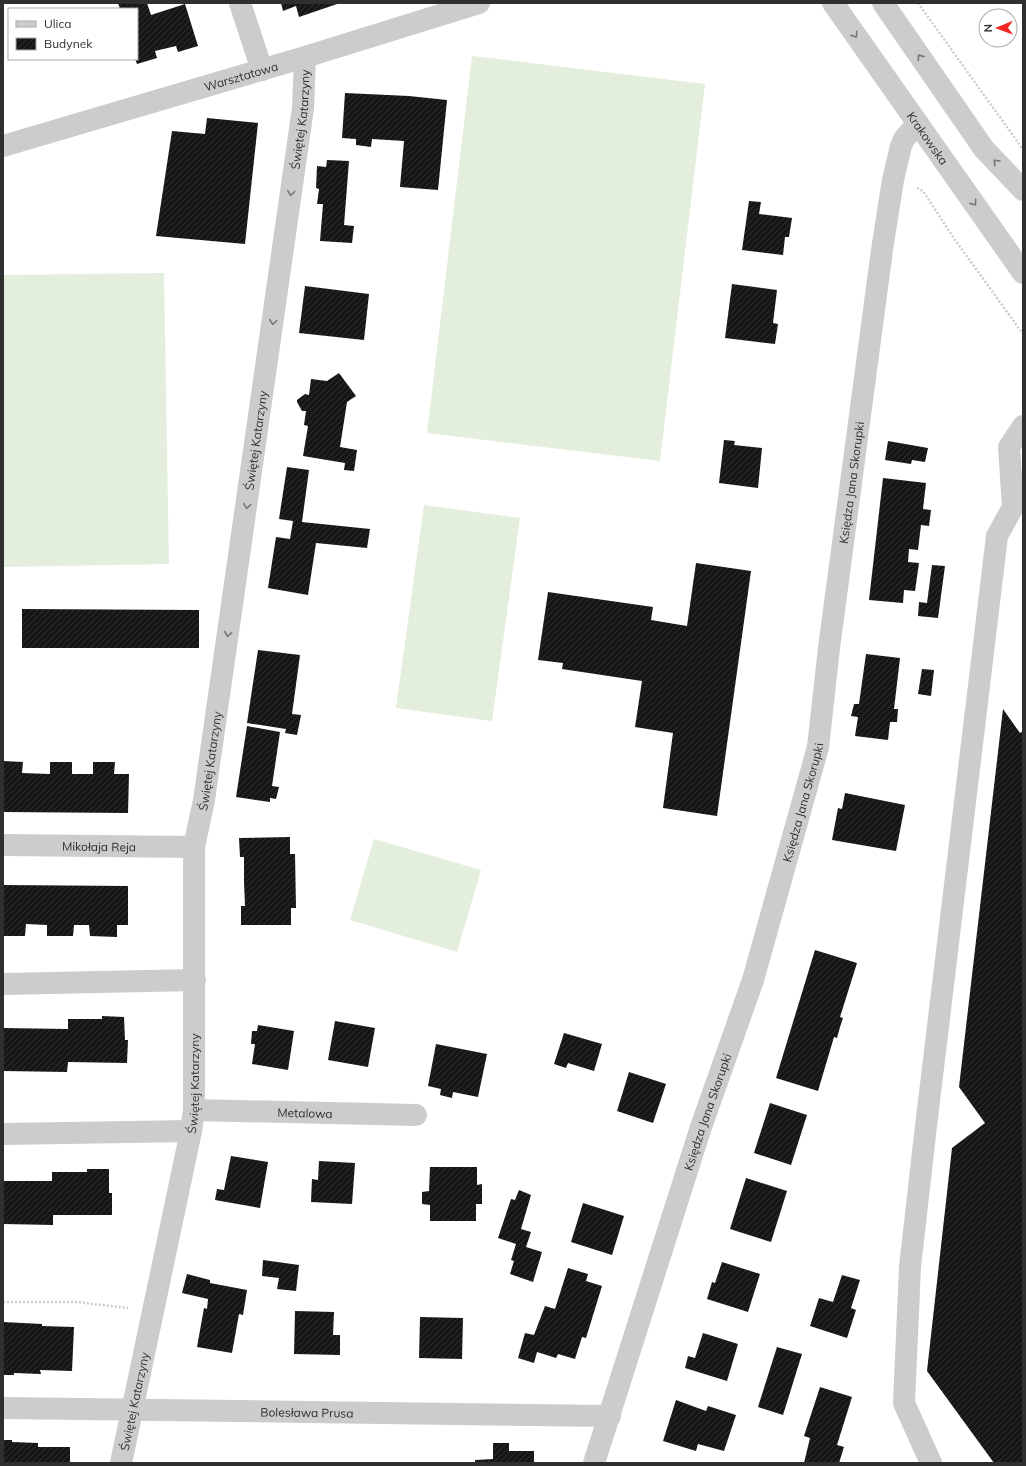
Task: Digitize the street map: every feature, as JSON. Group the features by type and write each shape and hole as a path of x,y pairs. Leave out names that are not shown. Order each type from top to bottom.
{"street":[{"path":"240,3 262,70"},
{"name":"Warsztatowa","path":"3,146 262,70 478,3"},
{"name":"Krakowska","path":"833,3 1023,273"},
{"path":"883,3 984,149 1023,190"},
{"name":"Świętej Katarzyny","path":"121,1463 191,1131 194,1110 194,847 206,792 303,108 305,57"},
{"name":"Księdza Jana Skorupki","path":"594,1463 701,1127 753,980 818,747 829,648 882,250 893,180 904,138 919,125"},
{"path":"931,1463 904,1403 910,1267 997,536 1013,507 1009,448 1023,426"},
{"name":"Mikołaja Reja","path":"3,845 194,847"},
{"path":"3,984 195,980"},
{"name":"Metalowa","path":"194,1110 416,1115"},
{"path":"3,1134 191,1131"},
{"name":"Bolesława Prusa","path":"3,1408 610,1416"}],"path":[{"path":"918,3 1023,150"},
{"path":"912,186 923,191 953,237 1023,334"},
{"path":"3,1302 76,1302 128,1308"}],"green space":[{"path":"472,56 705,84 660,461 427,433"},
{"path":"164,273 169,564 3,567 3,275"},
{"path":"424,505 520,518 492,721 396,708"},
{"path":"374,839 481,870 457,952 350,920"}],"building":[{"path":"118,3 147,3 151,15 185,4 198,46 178,52 176,46 155,51 157,58 137,64 135,60 138,60 138,8 120,8"},
{"path":"281,3 340,3 299,17 296,6 283,11"},
{"path":"345,93 409,96 447,100 438,190 400,187 404,141 372,139 371,147 356,145 356,139 342,138"},
{"path":"207,118 258,123 245,244 156,236 172,131 205,134"},
{"path":"327,160 349,161 344,225 354,226 352,243 320,241 323,204 317,204 319,189 316,188 317,166 326,167"},
{"path":"749,201 761,202 759,214 792,218 789,237 785,237 783,255 742,250"},
{"path":"732,284 777,290 773,323 778,324 775,344 725,338"},
{"path":"305,286 369,294 364,340 299,333"},
{"path":"339,373 356,396 347,402 340,447 357,450 354,471 344,470 345,463 303,456 308,426 304,425 306,411 302,411 297,400 305,394 309,395 311,379 327,381"},
{"path":"724,440 735,441 734,445 762,448 758,488 719,483"},
{"path":"888,441 928,448 925,462 912,460 911,464 885,460"},
{"path":"287,467 309,470 302,522 370,529 367,548 316,543 308,595 268,588 276,537 290,539 293,521 279,519"},
{"path":"883,478 926,483 923,509 931,510 929,526 921,525 918,550 909,549 908,562 919,563 915,591 904,590 903,603 869,600"},
{"path":"696,563 751,571 717,816 663,808 673,733 635,727 642,681 562,669 563,663 538,660 548,592 653,607 651,620 687,626"},
{"path":"932,565 945,566 938,618 918,616 919,602 927,603"},
{"path":"22,609 199,610 199,648 22,648"},
{"path":"258,650 300,655 292,714 301,715 297,735 285,733 286,729 247,723"},
{"path":"866,654 900,658 894,709 898,709 897,722 890,722 888,740 855,736 858,717 851,716 854,704 859,704"},
{"path":"922,669 934,670 931,696 918,694"},
{"path":"1003,709 1020,733 1023,731 1023,1463 994,1463 927,1371 952,1148 985,1123 959,1087"},
{"path":"247,726 280,732 272,786 279,787 276,799 270,798 270,802 236,797"},
{"path":"3,761 23,762 22,773 50,774 50,762 72,762 72,774 93,774 93,762 115,762 114,774 129,774 128,813 3,812"},
{"path":"845,793 905,805 896,851 832,840 838,808 842,809"},
{"path":"290,837 290,854 295,854 296,908 291,908 291,925 241,925 241,906 245,906 244,857 240,857 239,838"},
{"path":"3,885 128,886 128,925 117,925 117,937 90,936 89,925 74,925 73,936 47,936 47,925 26,924 25,936 3,936"},
{"path":"815,950 857,963 840,1017 843,1018 837,1038 834,1037 818,1091 776,1078"},
{"path":"102,1016 124,1017 125,1040 128,1040 127,1063 68,1062 67,1072 3,1071 3,1028 68,1029 68,1019 102,1019"},
{"path":"335,1021 375,1028 368,1067 328,1060"},
{"path":"258,1025 294,1031 288,1070 252,1064 255,1044 251,1044 252,1031 257,1031"},
{"path":"564,1033 602,1044 594,1071 568,1063 566,1068 554,1064"},
{"path":"436,1044 487,1054 478,1097 453,1092 452,1098 440,1095 441,1089 428,1086"},
{"path":"629,1072 666,1084 653,1123 617,1111"},
{"path":"770,1103 807,1115 791,1165 754,1153"},
{"path":"231,1156 268,1162 260,1208 215,1200 217,1189 224,1190"},
{"path":"319,1161 355,1163 352,1204 311,1202 312,1179 318,1180"},
{"path":"430,1167 477,1167 477,1185 482,1184 482,1204 476,1204 476,1221 430,1221 430,1205 422,1204 422,1192 429,1191"},
{"path":"87,1169 109,1169 109,1193 112,1193 112,1215 53,1215 53,1225 3,1224 3,1181 52,1181 52,1172 87,1172"},
{"path":"746,1178 787,1191 771,1242 730,1229"},
{"path":"519,1190 531,1195 521,1229 531,1232 526,1247 542,1252 533,1282 510,1274 514,1261 511,1260 516,1244 498,1238 511,1199 515,1200"},
{"path":"583,1203 624,1216 612,1255 571,1242"},
{"path":"263,1260 299,1265 296,1291 277,1289 279,1278 262,1276"},
{"path":"722,1262 760,1274 748,1312 707,1299 712,1282 715,1283"},
{"path":"568,1268 588,1274 586,1281 602,1286 586,1338 582,1337 575,1359 558,1354 556,1358 537,1352 534,1363 518,1358 525,1333 534,1335 545,1306 555,1309"},
{"path":"187,1274 210,1280 210,1283 247,1290 243,1315 239,1314 232,1353 197,1347 204,1308 207,1309 208,1299 182,1293"},
{"path":"842,1275 860,1280 851,1308 856,1310 847,1338 810,1326 819,1298 833,1302"},
{"path":"295,1311 334,1312 333,1335 340,1335 340,1355 294,1354"},
{"path":"420,1317 463,1318 462,1359 419,1358"},
{"path":"3,1322 42,1324 42,1326 74,1327 72,1371 40,1370 41,1374 14,1373 14,1375 3,1375"},
{"path":"703,1333 738,1344 727,1381 685,1368 688,1356 695,1358"},
{"path":"777,1347 802,1354 783,1415 758,1407"},
{"path":"820,1387 852,1397 837,1445 844,1447 839,1463 804,1463 810,1438 804,1436"},
{"path":"676,1400 706,1411 708,1406 736,1415 724,1451 698,1444 696,1451 663,1441"},
{"path":"3,1440 12,1440 12,1442 38,1443 38,1447 70,1447 70,1463 3,1463"},
{"path":"493,1443 509,1443 509,1451 534,1451 534,1463 475,1463 475,1460 493,1459"}]}
